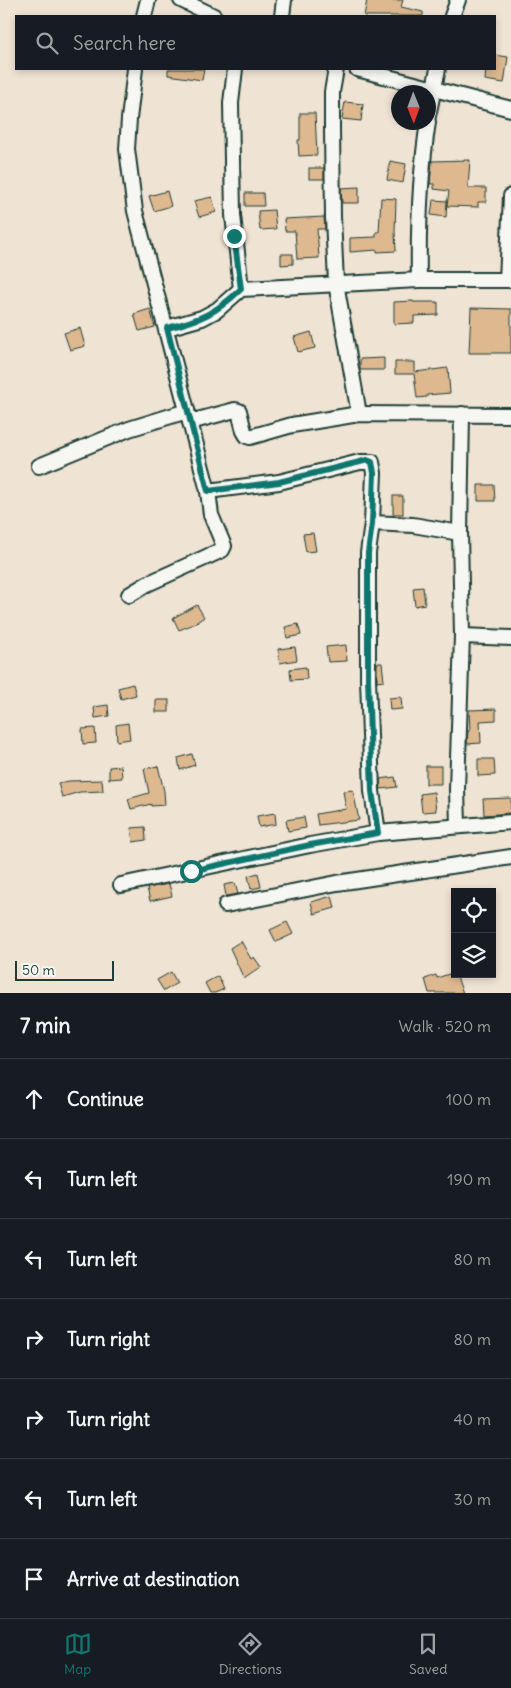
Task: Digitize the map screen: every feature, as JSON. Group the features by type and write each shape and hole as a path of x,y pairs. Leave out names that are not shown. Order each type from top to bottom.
{"street":[{"path":"144,15 148,0"},
{"path":"282,15 284,0"},
{"path":"452,15 458,0"},
{"path":"190,2 212,15"},
{"path":"129,595 147,584 222,550 224,546 212,515 208,491 138,220 130,182 128,134 134,70"},
{"path":"235,70 231,103 232,215 241,289"},
{"path":"336,70 332,92 332,129 336,283 359,414"},
{"path":"361,70 419,85"},
{"path":"435,85 438,70"},
{"path":"436,90 511,109"},
{"path":"419,280 421,192 427,130"},
{"path":"167,328 202,318 217,310 241,289 419,280 509,280 511,196"},
{"path":"39,466 130,428 188,416 235,410 240,412 247,436 292,425 359,414 511,414"},
{"path":"458,826 457,780 462,636 460,533 462,414"},
{"path":"208,491 272,483 367,460 372,462 374,466 372,524 368,553 368,679 372,791 378,833"},
{"path":"372,524 413,525 460,533"},
{"path":"462,636 511,638"},
{"path":"121,885 310,845 378,833 511,822"},
{"path":"226,905 337,882 511,858"}],"building":[{"path":"367,0 403,0 401,7 423,12 423,15 364,15"},
{"path":"496,55 508,57 504,83 485,80 486,70 496,70"},
{"path":"168,70 204,70 202,80 168,75"},
{"path":"345,102 363,104 361,121 342,119"},
{"path":"300,113 315,113 317,155 299,156"},
{"path":"470,160 468,188 486,188 486,202 478,202 478,207 447,206 449,191 434,189 434,184 430,184 432,161"},
{"path":"390,161 406,164 403,183 387,180"},
{"path":"309,168 324,168 324,179 309,179"},
{"path":"359,187 359,203 342,203 341,188"},
{"path":"167,191 171,206 154,211 149,196"},
{"path":"245,193 263,193 264,206 245,206"},
{"path":"212,197 216,212 199,217 194,201"},
{"path":"381,198 396,199 396,251 350,252 350,238 376,237 376,232 379,232"},
{"path":"433,200 447,201 446,217 431,215"},
{"path":"274,210 276,229 260,230 258,211"},
{"path":"324,217 325,229 317,229 319,258 297,259 295,231 285,231 284,219"},
{"path":"281,254 293,254 293,264 281,265"},
{"path":"394,302 438,302 438,315 414,316 414,323 394,324"},
{"path":"471,308 511,309 511,353 469,353"},
{"path":"150,309 155,327 139,331 134,314"},
{"path":"80,328 85,346 70,350 64,333"},
{"path":"311,332 315,348 298,352 294,337"},
{"path":"384,358 384,370 360,370 360,359"},
{"path":"395,362 415,362 415,372 448,368 450,393 417,398 414,374 395,374"},
{"path":"478,485 494,485 495,501 478,501"},
{"path":"393,496 403,496 403,514 393,514"},
{"path":"313,533 316,551 306,552 303,534"},
{"path":"423,587 425,604 415,606 413,588"},
{"path":"197,605 204,617 194,624 179,630 173,618"},
{"path":"298,624 301,635 287,638 285,627"},
{"path":"346,645 347,661 328,662 326,647"},
{"path":"295,647 297,660 280,663 278,649"},
{"path":"377,663 382,663 384,681 377,682"},
{"path":"306,667 307,679 291,680 290,669"},
{"path":"133,684 136,695 121,699 118,688"},
{"path":"401,697 402,709 390,710 389,698"},
{"path":"156,700 169,700 169,712 156,712"},
{"path":"108,705 109,716 95,718 94,707"},
{"path":"496,709 496,720 480,721 481,743 467,744 468,731 470,730 469,710"},
{"path":"128,723 130,739 117,741 116,725"},
{"path":"95,728 96,743 83,744 82,729"},
{"path":"192,754 195,765 180,770 178,758"},
{"path":"478,759 494,759 495,775 478,776"},
{"path":"121,766 122,778 109,779 109,767"},
{"path":"158,766 165,805 151,806 151,804 131,809 128,799 149,793 144,769"},
{"path":"426,766 441,766 441,784 426,784"},
{"path":"395,777 397,787 381,789 380,779"},
{"path":"102,780 103,791 80,792 62,797 58,783 69,781"},
{"path":"353,790 359,820 318,825 316,814 346,809 343,791"},
{"path":"434,792 436,811 422,812 420,794"},
{"path":"511,798 511,813 484,815 483,799"},
{"path":"275,813 276,824 259,827 257,816"},
{"path":"304,817 306,828 288,831 286,820"},
{"path":"145,827 146,840 133,842 131,828"},
{"path":"258,873 261,887 251,889 248,876"},
{"path":"235,883 238,894 226,896 224,885"},
{"path":"169,884 172,896 150,901 147,888"},
{"path":"332,896 335,908 314,914 311,902"},
{"path":"287,922 293,934 276,942 270,930"},
{"path":"241,941 251,959 254,957 261,967 244,979 230,948"},
{"path":"171,972 177,983 164,991 157,980"},
{"path":"451,973 451,978 457,978 463,993 429,993 425,979 436,975 437,978"},
{"path":"218,976 224,989 210,993 205,983"}],"route":[{"path":"191,871 310,845 378,833 372,791 368,679 368,553 372,524 374,466 372,462 367,460 279,482 208,491 167,328 190,323 202,318 217,310 241,289 234,236"}]}
